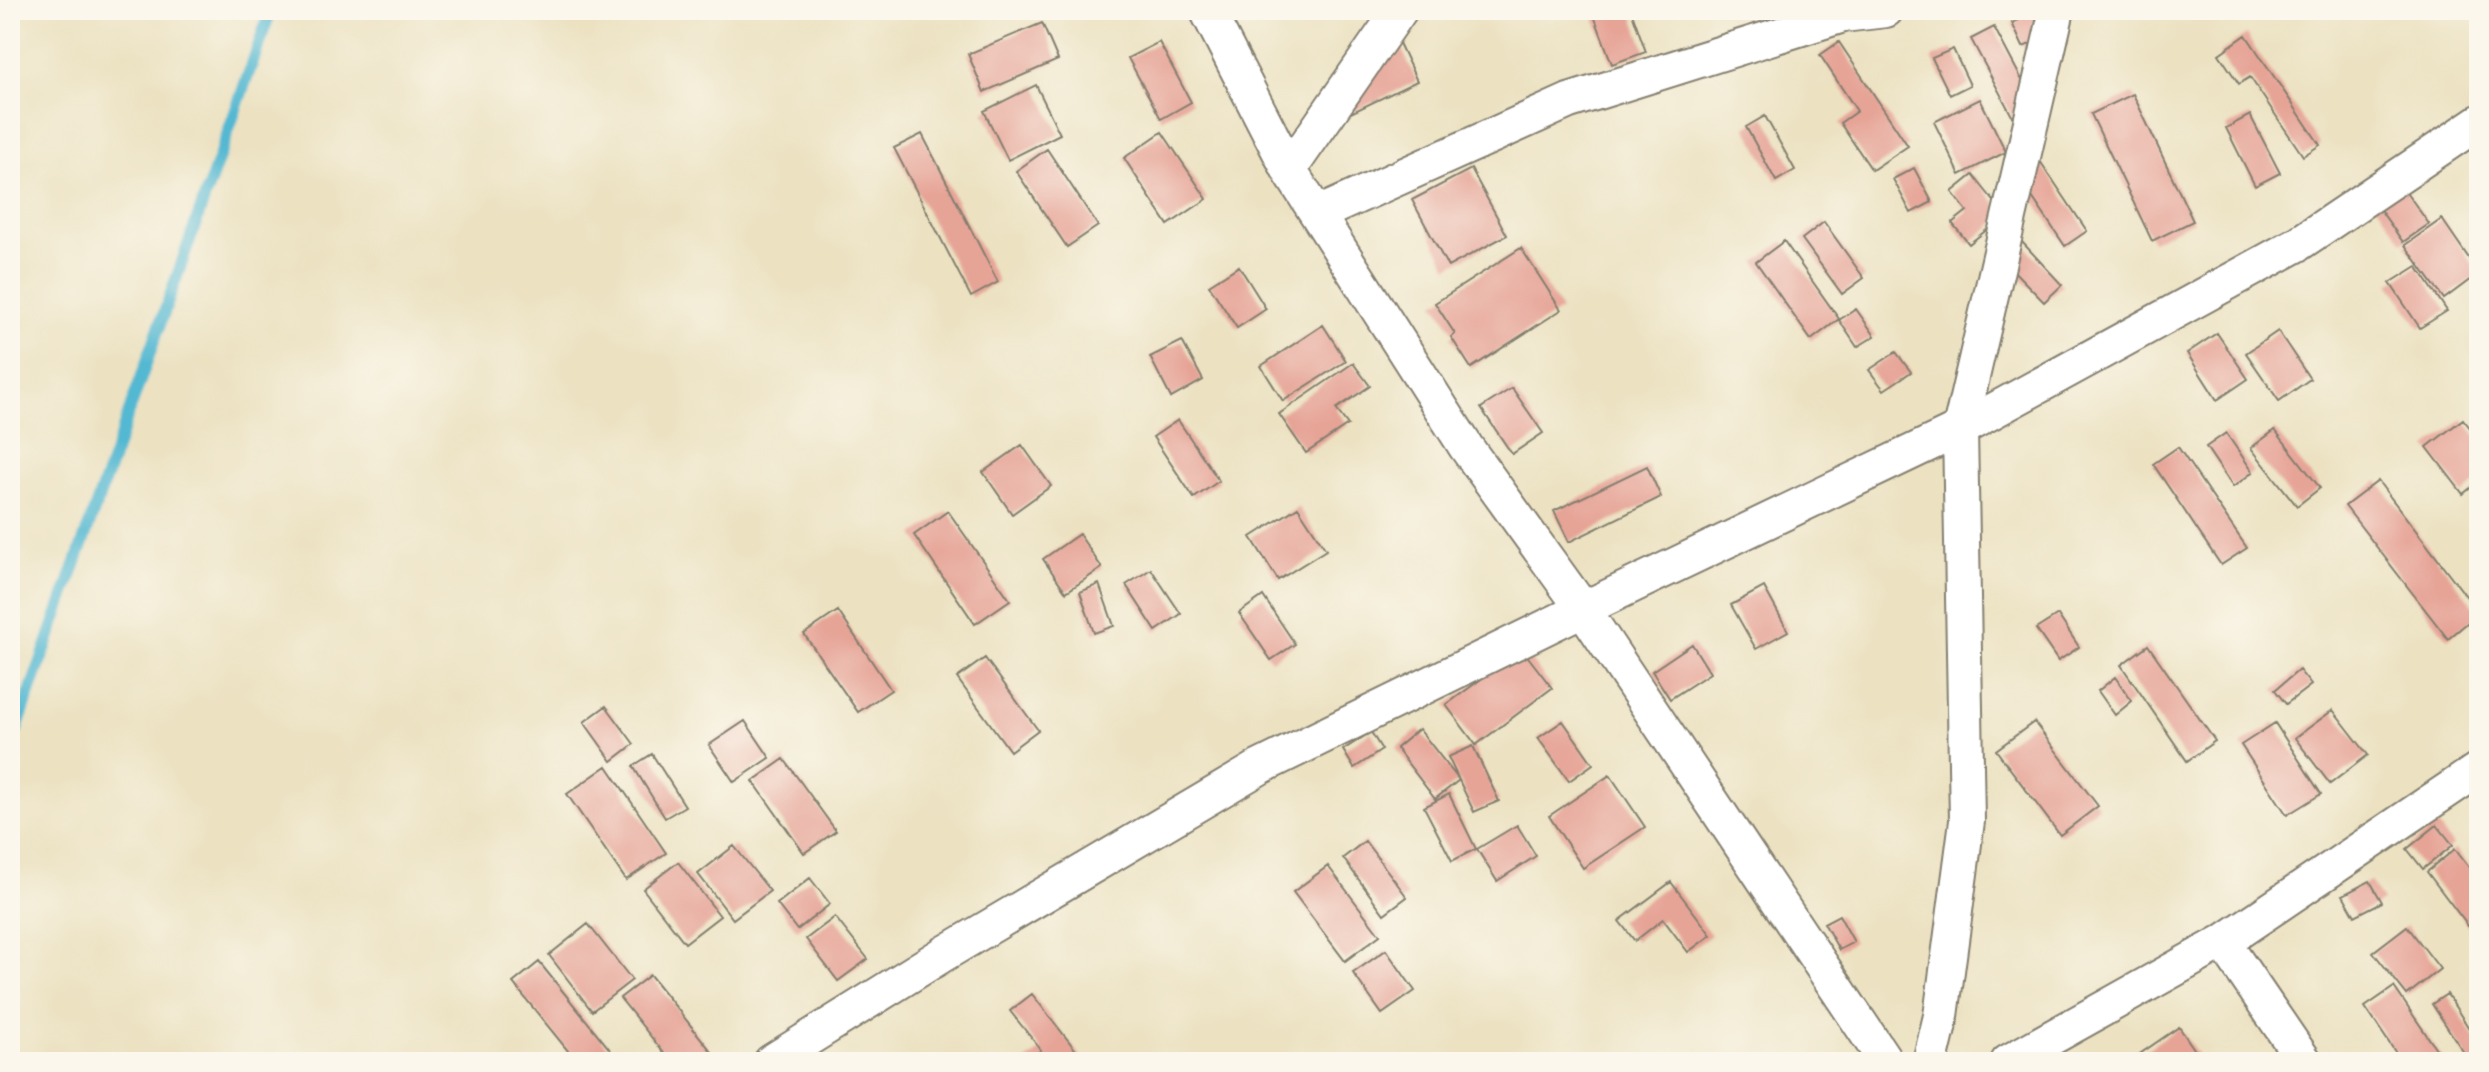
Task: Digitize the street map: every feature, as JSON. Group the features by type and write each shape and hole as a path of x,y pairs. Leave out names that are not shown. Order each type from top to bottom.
{"street":[{"path":"1207,10 1289,170 1466,447 1583,609 1886,1062"},
{"path":"1289,170 1400,10"},
{"path":"1318,214 1569,101 1842,13 1886,10"},
{"path":"1930,1062 1941,1016 1967,821 1960,429 2057,10"},
{"path":"771,1062 942,955 1260,767 1960,429 2298,244 2479,122"},
{"path":"2008,1062 2223,942 2479,769"},
{"path":"2223,942 2305,1062"}],"building":[{"path":"1592,10 1631,10 1646,52 1612,64"},
{"path":"2034,13 2045,38 2023,47 2012,23"},
{"path":"1042,23 1058,60 984,92 968,54"},
{"path":"1994,27 2043,120 2020,131 1971,39"},
{"path":"2246,35 2320,145 2303,156 2250,77 2239,84 2219,54"},
{"path":"1159,42 1191,102 1161,119 1128,58"},
{"path":"1839,42 1908,146 1872,170 1840,123 1857,111 1820,55"},
{"path":"1399,43 1417,81 1351,113 1333,75"},
{"path":"1953,49 1970,85 1950,95 1932,58"},
{"path":"1036,85 1060,134 1008,160 984,111"},
{"path":"2133,94 2193,221 2152,241 2091,114"},
{"path":"1980,99 2006,152 1960,175 1934,122"},
{"path":"2250,115 2280,173 2255,186 2226,128"},
{"path":"1765,116 1795,170 1776,181 1746,127"},
{"path":"1162,132 1207,199 1168,225 1124,158"},
{"path":"922,134 998,282 971,297 894,148"},
{"path":"1047,149 1098,226 1067,247 1016,171"},
{"path":"2038,158 2087,231 2065,246 2016,173"},
{"path":"1914,168 1932,202 1911,213 1893,179"},
{"path":"1471,169 1507,235 1448,267 1412,200"},
{"path":"1973,175 2005,215 1969,244 1952,223 1967,211 1952,192"},
{"path":"2402,186 2429,224 2403,242 2376,204"},
{"path":"2442,219 2479,273 2444,299 2405,245"},
{"path":"1824,222 1864,278 1842,294 1802,239"},
{"path":"1784,241 1839,319 1811,340 1756,262"},
{"path":"2022,242 2062,285 2044,302 2003,260"},
{"path":"1521,248 1561,310 1471,368 1451,337 1455,334 1435,303"},
{"path":"1239,266 1266,309 1237,328 1209,285"},
{"path":"2417,266 2447,311 2420,328 2390,283"},
{"path":"1856,309 1875,336 1857,347 1839,320"},
{"path":"1323,325 1346,361 1283,401 1261,366"},
{"path":"2278,331 2310,379 2279,401 2246,353"},
{"path":"2217,333 2248,379 2217,400 2187,353"},
{"path":"1182,341 1203,380 1171,398 1150,357"},
{"path":"1896,352 1911,372 1884,390 1869,370"},
{"path":"1353,363 1370,386 1336,409 1348,425 1306,453 1279,414"},
{"path":"1512,388 1543,433 1512,454 1481,408"},
{"path":"2463,419 2479,439 2479,481 2463,494 2427,447"},
{"path":"1178,420 1219,481 1194,498 1153,437"},
{"path":"2275,430 2320,488 2297,506 2251,448"},
{"path":"2226,433 2253,472 2233,487 2206,447"},
{"path":"1022,445 1051,486 1012,514 983,472"},
{"path":"2178,447 2247,548 2221,565 2153,464"},
{"path":"1647,466 1661,497 1569,542 1554,511"},
{"path":"2378,481 2479,613 2448,639 2345,506"},
{"path":"1298,507 1326,550 1278,580 1251,537"},
{"path":"948,511 1010,600 975,624 914,535"},
{"path":"1079,534 1102,568 1066,592 1043,559"},
{"path":"1151,569 1181,614 1156,631 1126,585"},
{"path":"1099,584 1114,626 1094,633 1080,592"},
{"path":"1764,587 1788,631 1756,649 1731,605"},
{"path":"1263,596 1295,644 1271,660 1239,613"},
{"path":"838,611 891,690 858,712 804,634"},
{"path":"2058,615 2079,647 2058,661 2036,629"},
{"path":"1692,644 1710,673 1670,699 1652,671"},
{"path":"2148,645 2215,741 2187,761 2121,665"},
{"path":"1522,649 1552,688 1476,745 1446,705"},
{"path":"985,658 1038,730 1010,751 957,678"},
{"path":"2299,670 2311,685 2286,704 2275,690"},
{"path":"2115,677 2132,701 2115,715 2098,691"},
{"path":"606,706 634,744 612,761 584,722"},
{"path":"2333,710 2368,755 2330,784 2295,738"},
{"path":"745,721 770,758 734,782 709,745"},
{"path":"1563,721 1593,764 1569,781 1538,738"},
{"path":"2034,722 2098,806 2060,835 1996,750"},
{"path":"2275,723 2321,794 2287,815 2241,745"},
{"path":"1419,729 1459,780 1435,799 1396,748"},
{"path":"1371,732 1382,750 1354,768 1343,750"},
{"path":"1473,746 1499,801 1474,812 1448,757"},
{"path":"652,754 685,806 665,818 633,766"},
{"path":"784,759 836,831 804,853 753,781"},
{"path":"607,766 666,853 626,880 567,794"},
{"path":"1610,775 1645,827 1583,868 1549,816"},
{"path":"1449,794 1476,849 1452,861 1424,807"},
{"path":"1517,825 1536,856 1497,881 1477,849"},
{"path":"2437,825 2453,845 2423,869 2407,849"},
{"path":"1365,841 1407,897 1384,914 1343,858"},
{"path":"734,846 770,891 733,919 698,874"},
{"path":"2455,849 2479,881 2479,918 2468,926 2427,872"},
{"path":"678,862 720,916 685,943 643,889"},
{"path":"1328,866 1380,935 1345,961 1293,892"},
{"path":"810,878 830,904 797,930 777,904"},
{"path":"2370,881 2382,902 2355,916 2343,895"},
{"path":"1671,882 1711,935 1688,952 1663,919 1635,941 1619,921"},
{"path":"1839,915 1854,942 1839,950 1824,923"},
{"path":"835,917 868,959 838,981 806,939"},
{"path":"588,924 632,980 592,1011 549,955"},
{"path":"2407,926 2440,969 2407,995 2373,952"},
{"path":"1386,950 1415,991 1382,1014 1353,973"},
{"path":"539,962 620,1062 577,1062 513,983"},
{"path":"650,975 720,1062 653,1062 664,1053 620,998"},
{"path":"2394,987 2445,1062 2402,1062 2365,1007"},
{"path":"1032,994 1085,1062 1025,1062 1041,1050 1010,1011"},
{"path":"2447,994 2479,1044 2479,1062 2470,1062 2432,1004"},
{"path":"2179,1027 2203,1062 2128,1062"}],"waterway":[{"path":"10,749 271,10"}]}
